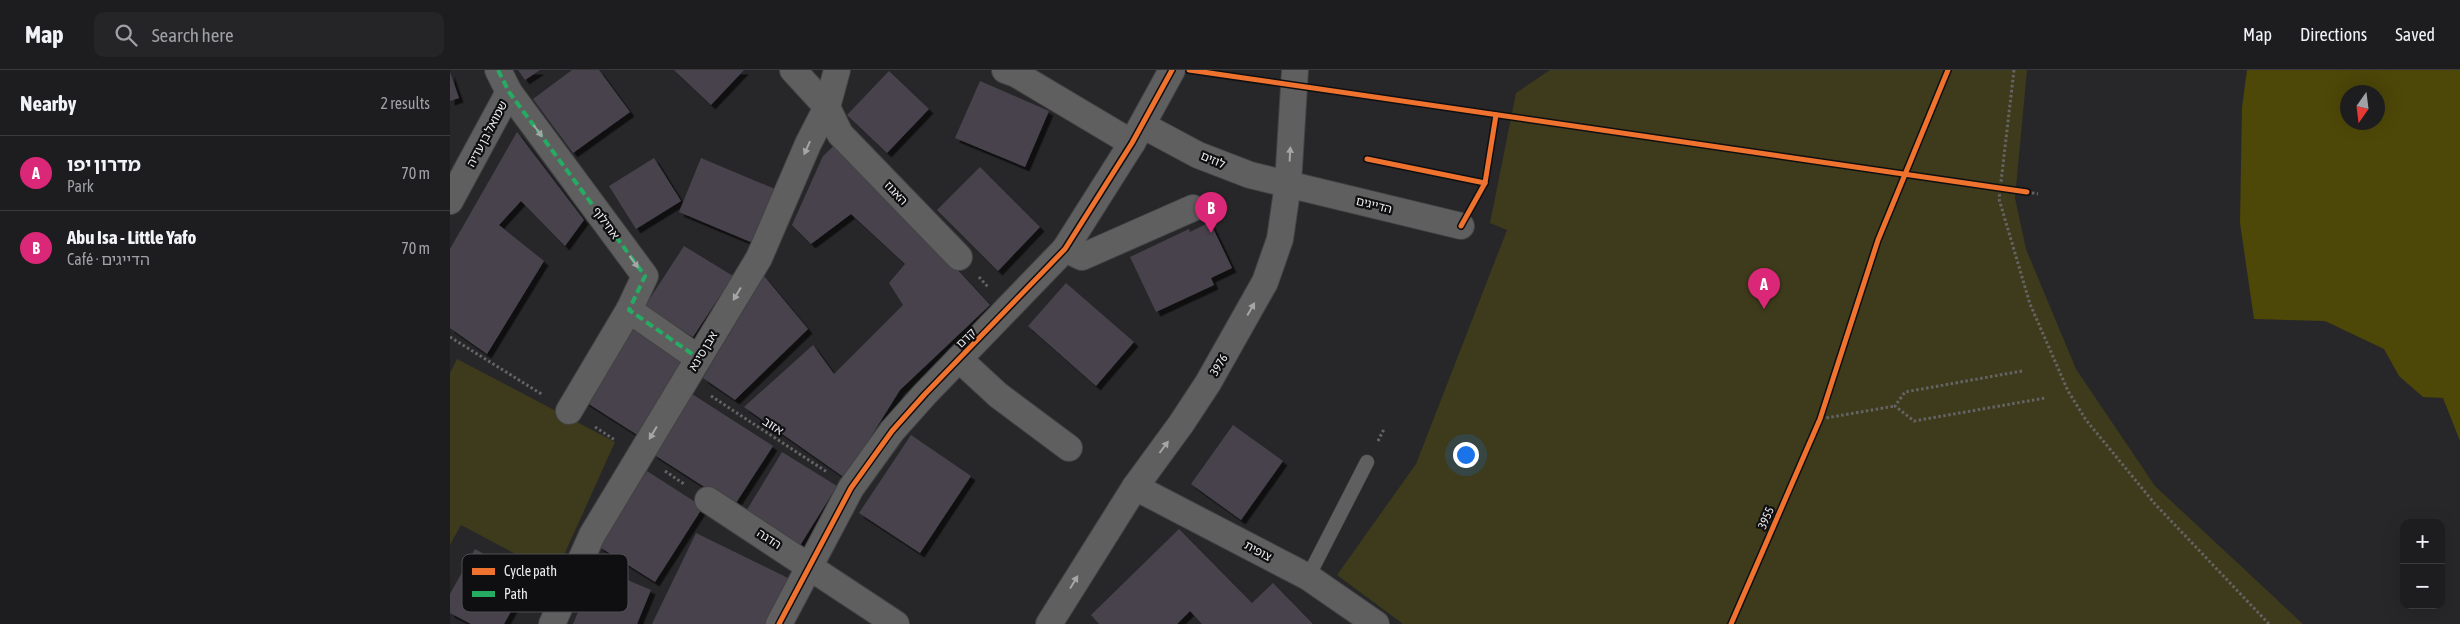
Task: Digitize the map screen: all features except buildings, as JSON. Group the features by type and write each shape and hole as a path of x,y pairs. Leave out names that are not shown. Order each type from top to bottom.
{"street":[{"name":"האגוז","path":"793,70 827,107 840,134 959,257"},
{"name":"אבן סינא","path":"583,554 592,535 758,258 808,144 827,107 837,70"},
{"name":"לוזים","path":"1005,70 1137,134 1223,165 1288,184"},
{"name":"קדם","path":"779,624 851,488 892,431 1065,249 1137,134 1172,70"},
{"name":"3976","path":"1049,624 1134,486 1181,424 1257,299 1280,239 1288,184 1295,70"},
{"name":"שמואל בן עדיה","path":"450,201 503,81"},
{"name":"אחילוף","path":"503,81 645,276 629,310"},
{"name":"הדייגים","path":"1288,184 1461,226"},
{"path":"1065,249 1082,257 1194,208"},
{"path":"569,411 629,310 692,369"},
{"path":"959,359 998,395 1069,448"},
{"name":"צופית","path":"1134,486 1308,577 1376,624"},
{"name":"הדגה","path":"708,500 810,565 896,624"},
{"name":"אבן סינא","path":"552,624 557,612"}],"lane":[{"path":"1308,577 1367,462"}],"path":[{"path":"2014,70 1998,199 2030,304 2068,391 2086,420 2155,504 2269,624"},
{"path":"2027,192 2038,194"},
{"path":"959,257 1009,308"},
{"path":"2022,371 1905,392 1895,406 1914,421 2045,398"},
{"path":"640,455 708,500"}],"shaded area":[{"path":"1550,70 2027,70 2015,198 2026,249 2076,369 2155,486 2303,624 1403,624 1337,575 1416,464 1507,230 1490,223 1516,93"},
{"path":"2247,70 2460,70 2460,441 2443,398 2423,397 2399,376 2384,349 2325,321 2254,319 2240,223 2242,107"},
{"path":"457,359 615,442 564,554 516,554 461,525 450,545 450,373"}],"marked path":[{"path":"498,70 509,92 645,276 629,310 698,358"}],"cycle path":[{"path":"779,624 851,488 892,431 925,394 1065,249 1132,143 1172,70"},
{"path":"1189,70 2027,192"},
{"name":"3955","path":"1731,624 1820,419 1878,240 1948,70"},
{"path":"1461,226 1485,183 1496,115"},
{"path":"1367,159 1485,183"}],"place":[{"name":"Abu Isa - Little Yafo","path":"1211,233"},
{"name":"מדרון יפו","path":"1764,309"}]}
